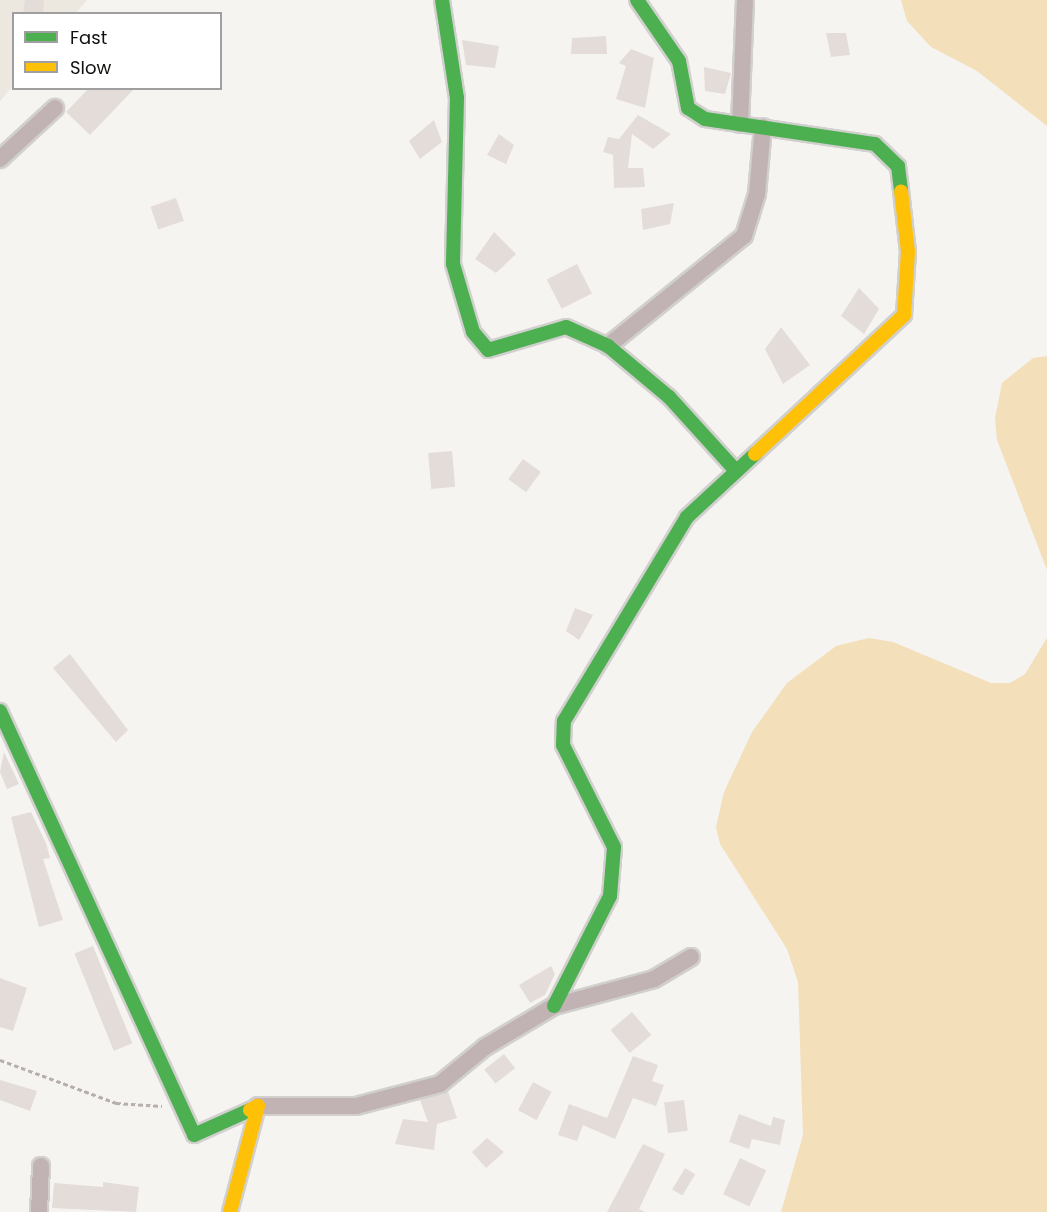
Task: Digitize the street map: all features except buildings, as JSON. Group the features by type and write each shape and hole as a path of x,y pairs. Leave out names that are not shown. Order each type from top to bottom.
{"street":[{"path":"442,0 457,98 453,264 473,332 488,350 566,327 608,346 669,397 736,471"},
{"path":"554,1006 610,897 614,847 563,745 564,722 687,518 903,315 908,262 898,166 875,144 705,119 688,108 679,61 637,0"},
{"path":"740,124 745,0"},
{"path":"0,159 55,108"},
{"path":"608,346 744,236 758,194 763,127"},
{"path":"0,711 194,1135 258,1106 356,1106 440,1084 485,1047 554,1006 654,979 691,957"},
{"path":"230,1212 258,1106"},
{"path":"39,1212 41,1166"}],"path":[{"path":"0,1060 116,1103 158,1108 178,1101"}],"shaded area":[{"path":"0,0 87,0 77,12 12,12 12,87 0,101"},
{"path":"901,0 1047,0 1047,126 977,71 931,47 907,21"},
{"path":"1047,356 1047,570 997,440 995,418 1002,383 1033,358"},
{"path":"869,638 893,642 991,683 1010,683 1025,674 1047,638 1047,1212 781,1212 803,1135 798,982 787,949 720,844 716,827 724,792 752,732 787,683 836,646"}],"traffic: fast":[{"path":"442,0 457,98 453,264 473,332 488,350 566,327 608,346 669,397 736,471"},
{"path":"637,0 679,61 688,108 705,119 875,144 898,166 901,191"},
{"path":"554,1006 610,896 614,847 563,745 564,721 687,517 755,454"},
{"path":"0,711 194,1135 250,1110"}],"traffic: slow":[{"path":"755,454 904,315 908,252 901,191"},
{"path":"230,1212 258,1106 250,1110"}]}
